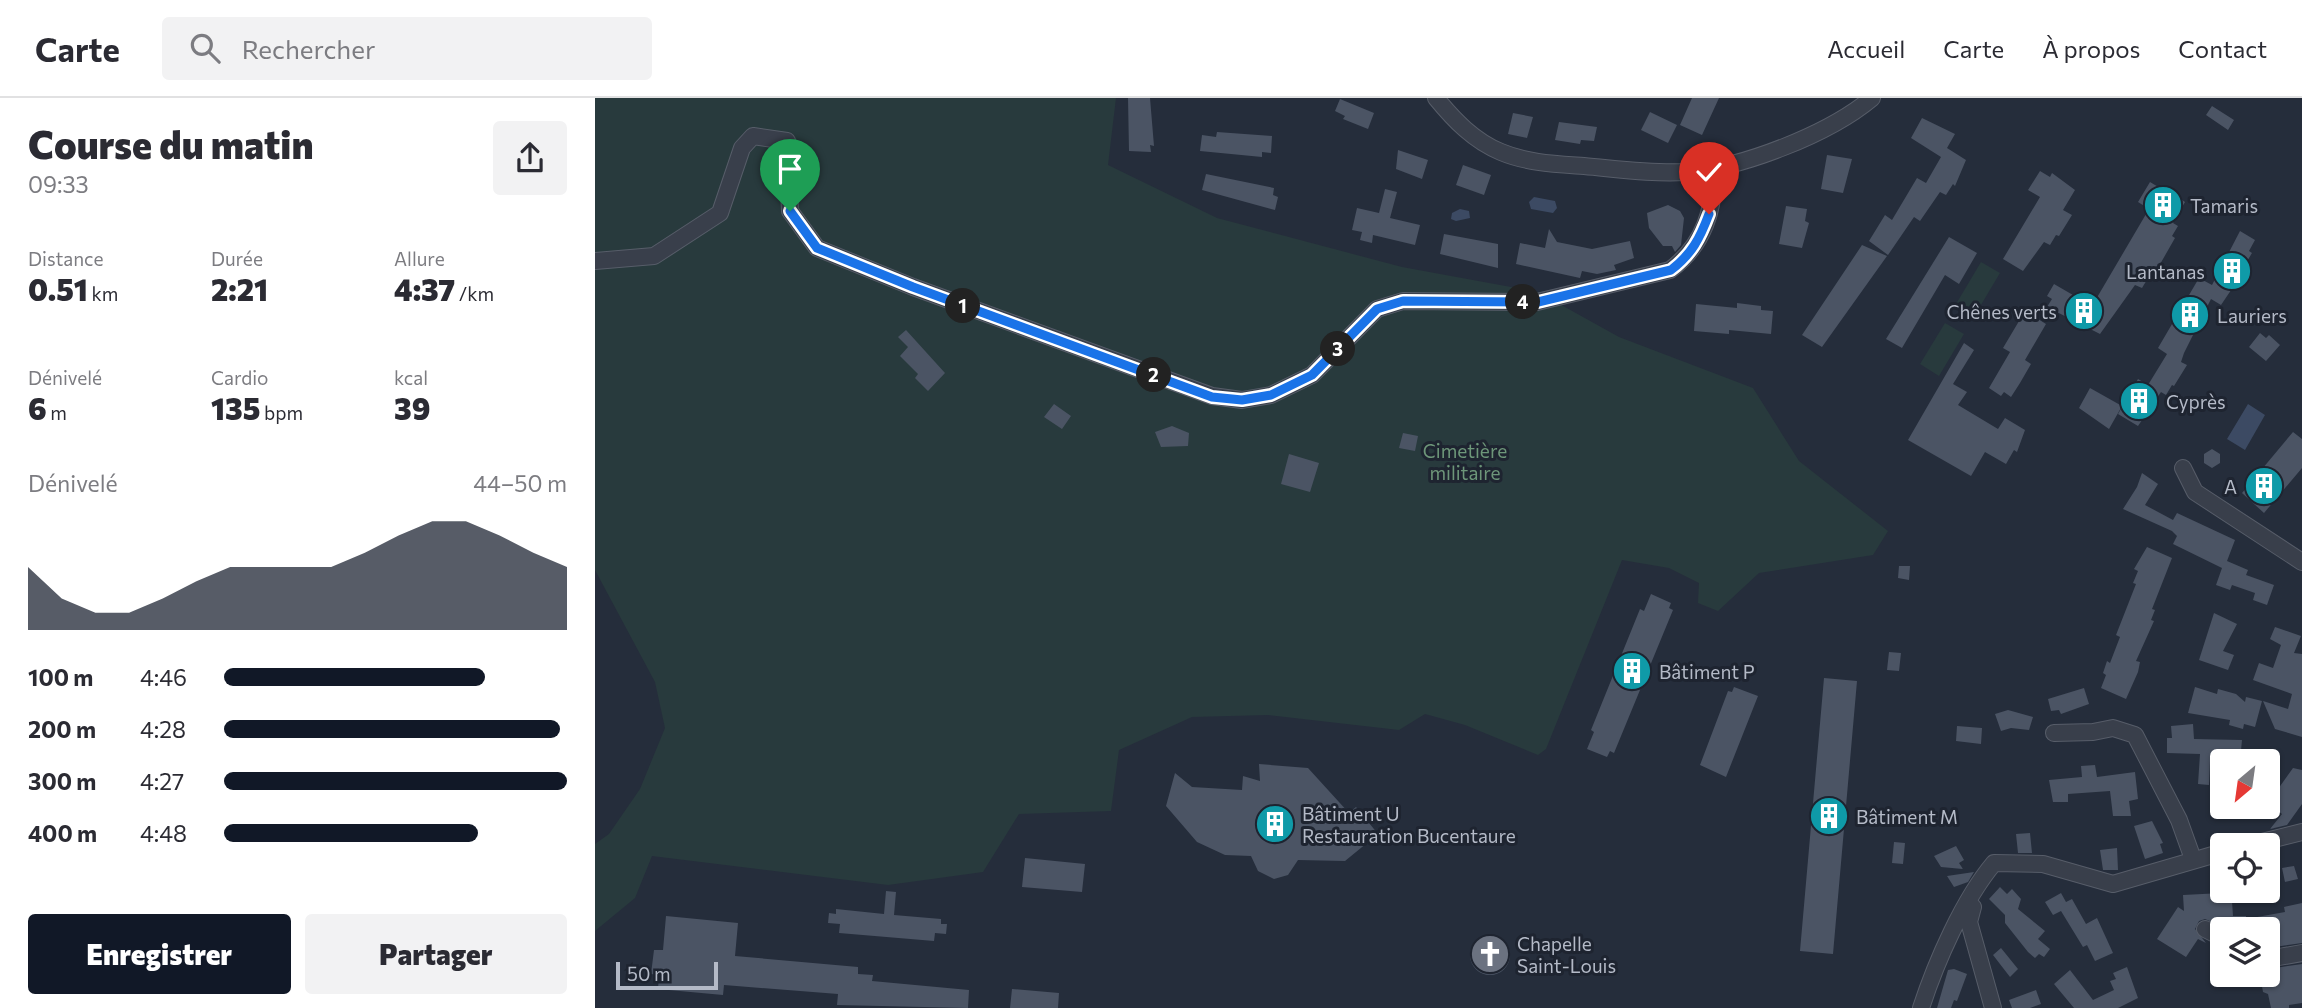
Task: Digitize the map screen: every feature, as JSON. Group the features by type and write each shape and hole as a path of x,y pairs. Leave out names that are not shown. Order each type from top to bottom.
{"street":[{"path":"1436,98 1457,122 1480,141 1528,161 1655,173 1712,167 1810,136 1855,112 1872,98"},
{"path":"595,261 654,256 720,213 742,148 753,136 777,138 787,141 790,211 817,248 913,287 1212,397 1242,400 1271,395 1312,375 1377,309 1403,301 1538,302 1671,270 1687,258 1698,243 1709,214 1712,167"},
{"path":"2183,468 2195,492 2302,562"},
{"path":"2053,733 2093,732 2113,728 2135,735 2179,820 2193,859"},
{"path":"2280,838 2302,832"},
{"path":"1921,1008 1929,984 1980,880 1994,863 2024,862 2113,884 2210,855"},
{"path":"1980,880 1969,922 1993,1008"},
{"path":"2204,929 2210,932"},
{"path":"2280,957 2302,953"}],"green space":[{"name":"Cimetière militaire","path":"595,98 1116,98 1108,165 1217,218 1402,267 1538,292 1619,337 1753,388 1799,461 1888,531 1873,555 1759,573 1718,611 1698,603 1699,583 1669,568 1622,560 1546,749 1538,755 1465,725 1425,714 1399,730 1268,715 1192,717 1119,750 1111,811 1019,814 983,872 888,885 652,856 635,898 595,931 595,844 609,834 640,789 665,728 655,682 595,570"},
{"path":"1981,262 2000,273 1975,315 1956,304"},
{"path":"1945,323 1964,334 1939,376 1920,364"}],"water":[{"path":"1534,197 1555,201 1557,208 1553,213 1531,209 1529,202"},
{"path":"1460,209 1469,211 1470,218 1456,221 1451,219 1452,213"},
{"path":"2248,404 2265,415 2245,450 2227,439"}],"building":[{"path":"1128,98 1150,98 1154,146 1150,145 1151,152 1129,151"},
{"path":"1692,98 1719,98 1702,135 1680,125"},
{"path":"1340,99 1374,113 1368,129 1343,119 1345,116 1335,111"},
{"path":"2212,106 2234,120 2228,130 2206,115"},
{"path":"1650,112 1677,125 1668,143 1641,130"},
{"path":"1513,113 1533,117 1527,138 1508,134"},
{"path":"1922,118 1955,134 1947,148 1966,160 1955,186 1953,184 1946,195 1940,192 1920,221 1914,217 1888,255 1869,241 1885,215 1892,220 1917,178 1926,183 1941,157 1911,138"},
{"path":"1559,122 1597,127 1594,141 1581,140 1580,144 1555,140"},
{"path":"1217,132 1272,136 1271,153 1262,152 1262,157 1200,151 1202,135 1216,137"},
{"path":"1398,150 1428,160 1422,179 1396,169"},
{"path":"1827,155 1852,159 1843,193 1821,189"},
{"path":"1463,165 1491,175 1484,195 1456,185"},
{"path":"2040,171 2050,177 2052,173 2075,190 2063,210 2072,215 2059,236 2056,235 2050,245 2044,242 2023,271 2003,259 2040,197 2028,190"},
{"path":"1206,174 1274,188 1273,195 1278,197 1275,210 1202,190"},
{"path":"2150,182 2160,188 2162,185 2185,202 2173,223 2178,226 2172,236 2175,238 2151,280 2148,278 2142,288 2135,285 2100,334 2047,307 2052,299 2047,296 2054,284 2092,306 2149,209 2138,202"},
{"path":"1385,189 1397,192 1390,218 1420,225 1415,245 1373,235 1372,243 1360,240 1362,232 1352,230 1357,208 1379,213"},
{"path":"1668,205 1680,211 1684,218 1681,245 1675,252 1672,246 1663,246 1649,228 1647,213"},
{"path":"1786,206 1807,209 1805,221 1809,223 1802,248 1779,244"},
{"path":"1549,229 1557,242 1592,249 1630,241 1634,258 1614,265 1616,270 1597,274 1582,271 1580,278 1516,264 1520,243 1545,248"},
{"path":"2240,231 2255,240 2249,251 2252,253 2246,263 2248,265 2221,305 2211,299 2184,353 2181,362 2187,365 2166,395 2161,392 2138,426 2118,414 2138,379 2148,385 2167,354 2158,348 2199,278 2212,285"},
{"path":"1444,234 1498,244 1498,268 1440,254"},
{"path":"1949,237 1977,253 1959,284 1945,275 1902,348 1886,339"},
{"path":"1862,245 1887,256 1822,347 1802,335"},
{"path":"1737,303 1761,306 1761,310 1773,311 1771,334 1729,330 1729,334 1694,331 1696,304 1737,308"},
{"path":"2025,311 2046,324 2025,360 2031,364 2020,383 2011,397 2004,392 2001,396 1989,388 2010,352 2003,348"},
{"path":"906,330 945,373 928,391 915,378 918,374 900,356 908,347 898,337"},
{"path":"2260,333 2266,338 2269,335 2280,345 2266,361 2249,347"},
{"path":"1964,343 1974,350 1953,384 1967,392 1958,405 1998,429 2005,418 2025,430 2017,452 2014,450 2006,464 1985,452 1971,476 1908,440"},
{"path":"2090,388 2122,406 2109,429 2079,408"},
{"path":"1054,404 1071,416 1062,429 1044,417"},
{"path":"1172,426 1189,433 1188,446 1161,447 1155,432"},
{"path":"2293,432 2302,439 2302,468 2264,513 2242,493"},
{"path":"1403,433 1418,436 1415,451 1399,448"},
{"path":"2212,449 2220,454 2220,463 2212,468 2204,463 2204,454"},
{"path":"1289,454 1319,463 1310,492 1281,484"},
{"path":"2142,473 2158,484 2145,505 2173,520 2177,513 2235,540 2227,561 2248,570 2246,575 2274,585 2267,605 2253,600 2255,593 2232,585 2230,590 2216,585 2222,568 2173,544 2177,536 2172,531 2123,509 2137,487"},
{"path":"2147,547 2172,558 2152,609 2155,610 2151,620 2154,621 2136,661 2140,662 2138,672 2126,699 2101,688 2106,675 2103,673 2120,637 2116,635 2136,584 2133,583 2138,571 2134,569"},
{"path":"1899,566 1910,566 1909,580 1898,578"},
{"name":"Bâtiment P","path":"1651,594 1671,603 1669,608 1673,610 1614,753 1610,751 1607,757 1587,749 1594,732 1591,730 1640,609 1644,611"},
{"path":"2214,613 2237,624 2223,651 2234,655 2228,670 2199,660"},
{"path":"2275,627 2301,636 2294,653 2302,654 2302,737 2275,729 2263,701 2288,709 2292,694 2253,680 2259,663 2273,668 2281,645 2270,639"},
{"path":"1889,652 1901,653 1899,671 1887,670"},
{"name":"Bâtiment M","path":"1824,678 1857,681 1833,954 1800,951"},
{"path":"1734,687 1758,696 1726,777 1700,765 1728,691 1732,692"},
{"path":"2195,687 2217,694 2218,689 2236,694 2245,702 2246,697 2262,701 2255,727 2244,724 2243,729 2229,725 2230,720 2188,713"},
{"path":"2084,688 2089,704 2061,714 2059,710 2051,711 2048,699"},
{"path":"2008,710 2033,717 2029,730 2011,728 2001,731 1995,714"},
{"path":"2193,724 2194,739 2242,740 2241,749 2210,749 2209,785 2198,784 2200,754 2167,753 2167,738 2172,738 2171,726"},
{"path":"1957,726 1982,728 1981,744 1956,741"},
{"name":"Bâtiment U Restauration Bucentaure","path":"1259,764 1308,768 1349,813 1356,807 1378,834 1345,861 1298,860 1288,875 1274,879 1258,871 1251,856 1225,855 1197,842 1166,806 1175,773 1192,787 1242,790 1243,776 1260,781"},
{"path":"2095,765 2097,777 2135,772 2138,799 2129,801 2131,816 2113,816 2110,791 2068,794 2068,802 2053,802 2049,780 2082,777 2081,766"},
{"path":"2293,768 2302,770 2302,804 2287,825 2270,829 2282,814 2280,786"},
{"path":"2152,821 2163,843 2160,844 2163,853 2145,859 2134,826"},
{"path":"2030,833 2032,853 2018,853 2016,834"},
{"path":"1894,842 1905,843 1903,864 1892,863"},
{"path":"1956,846 1964,860 1959,863 1963,869 1941,867 1934,856"},
{"path":"2117,848 2118,870 2103,870 2100,850"},
{"path":"1025,858 1085,864 1082,892 1022,887"},
{"path":"2294,866 2298,879 2285,882 2282,868"},
{"path":"1974,872 1968,882 1954,887 1947,876"},
{"path":"2000,887 2007,894 2012,889 2021,899 2018,909 2045,931 2038,939 2050,949 2044,957 2039,954 2035,958 2028,952 2005,923 2005,915 1989,899"},
{"path":"886,891 896,892 894,915 941,919 941,924 947,924 946,934 935,933 934,941 839,933 840,924 828,923 829,913 836,914 836,909 884,914"},
{"path":"2061,893 2066,902 2072,899 2086,924 2097,918 2113,953 2095,961 2087,945 2083,947 2061,911 2053,915 2045,902"},
{"path":"2210,894 2210,903 2232,903 2233,916 2246,917 2210,917 2210,921 2199,921 2195,929 2206,943 2198,939 2186,957 2157,939 2178,907 2184,911 2183,895"},
{"path":"2302,903 2302,943 2280,946 2280,917 2257,917 2285,912 2284,907"},
{"path":"666,916 738,923 735,956 858,967 858,974 873,975 872,981 969,990 968,1008 837,1005 838,994 724,985 723,995 658,989 659,975 651,974 654,950 663,950"},
{"name":"Chapelle Saint-Louis","path":"1490,935 1498,936 1504,941 1509,947 1509,963 1504,969 1498,974 1490,975 1482,974 1476,969 1471,963 1470,955 1471,947 1476,941 1482,936"},
{"path":"2001,948 2018,969 2010,977 1993,955"},
{"path":"2302,964 2302,1003 2289,1005 2289,1008 2271,1008 2268,994 2263,992 2262,987 2280,987 2280,967"},
{"path":"2127,967 2138,998 2118,1008 2074,1008 2054,984 2070,970 2093,1000 2114,990 2110,981 2116,979 2113,973"},
{"path":"1954,969 1967,974 1957,1001 1954,1000 1951,1008 1937,1008 1948,970"},
{"path":"1012,989 1059,993 1058,1008 1010,1008"},
{"path":"2036,990 2041,1004 2030,1008 2012,1008 2009,1000"}],"place":[{"name":"Tamaris","path":"2163,205"},
{"name":"Lantanas","path":"2232,271"},
{"name":"Chênes verts","path":"2084,311"},
{"name":"Lauriers","path":"2190,315"},
{"name":"Cyprès","path":"2139,401"},
{"name":"A","path":"2264,486"},
{"name":"Bâtiment P","path":"1632,671"},
{"name":"Bâtiment M","path":"1829,816"},
{"name":"Bâtiment U Restauration Bucentaure","path":"1275,824"},
{"name":"Chapelle Saint-Louis","path":"1490,954"}],"route":[{"path":"790,211 817,248 913,287 1212,397 1242,400 1271,395 1312,375 1377,309 1403,301 1538,302 1671,270 1687,258 1698,243 1709,214"}]}
